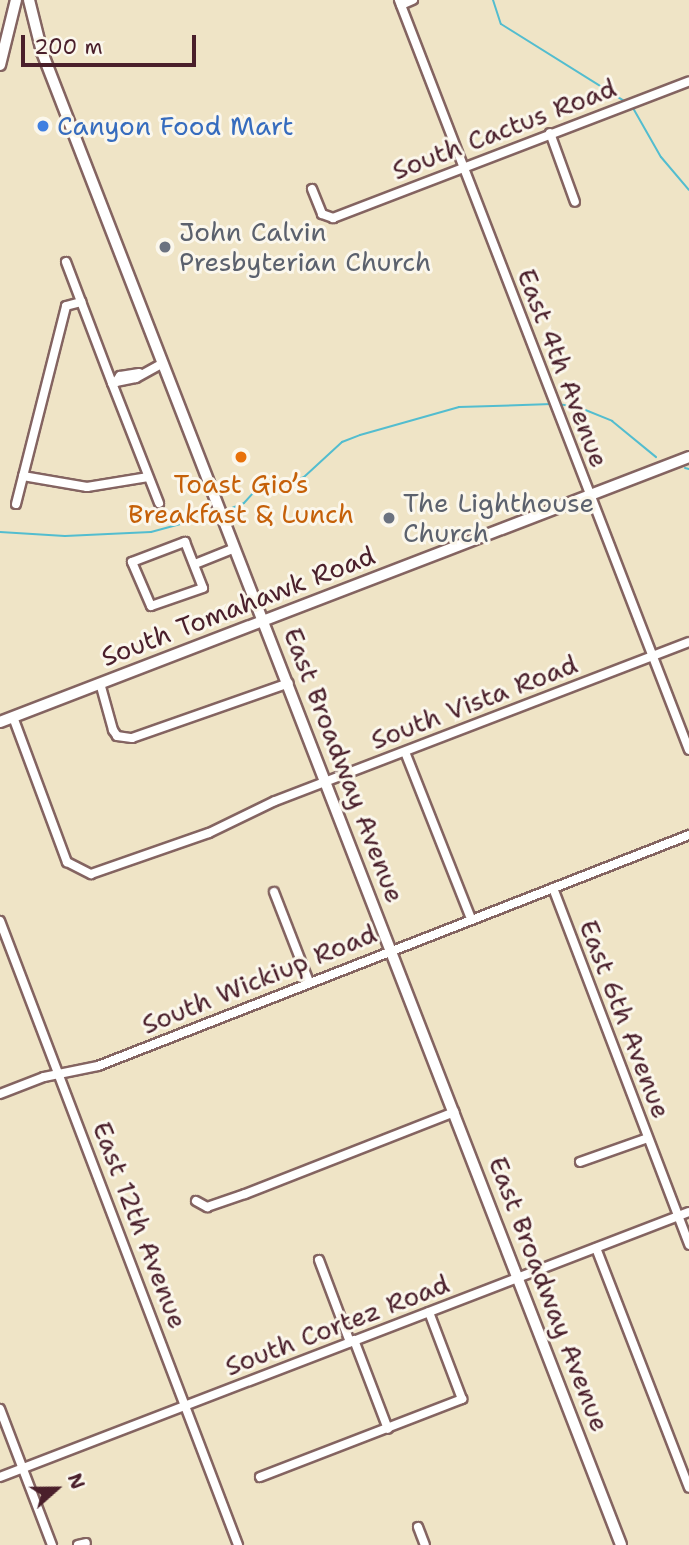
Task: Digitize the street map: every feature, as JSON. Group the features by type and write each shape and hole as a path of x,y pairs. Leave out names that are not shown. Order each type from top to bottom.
{"main road":[{"path":"0,65 16,0"},
{"name":"East Broadway Avenue","path":"32,1 42,52 289,682 621,1545"},
{"name":"South Tomahawk Road","path":"0,722 689,458"}],"street":[{"path":"400,2 414,0"},
{"name":"East 4th Avenue","path":"400,2 689,750"},
{"name":"South Cactus Road","path":"312,190 321,214 333,218 689,80"},
{"path":"550,133 575,202"},
{"path":"66,262 159,503"},
{"path":"16,504 66,306 81,302"},
{"path":"114,383 120,376 139,373 163,363"},
{"path":"23,476 87,487 128,484 148,477"},
{"path":"185,542 195,564 203,588 151,606 132,562 185,542"},
{"path":"195,564 235,548"},
{"name":"South Vista Road","path":"13,717 67,862 79,872 91,874 209,833 327,781 689,642"},
{"path":"100,683 117,736 142,737 289,682"},
{"path":"405,752 471,919"},
{"name":"South Wickiup Road","path":"0,1094 59,1074 97,1066 689,835"},
{"name":"East 6th Avenue","path":"553,888 689,1245"},
{"path":"274,892 309,982"},
{"name":"East 12th Avenue","path":"0,921 239,1545"},
{"path":"196,1201 207,1206 232,1198 454,1112"},
{"path":"580,1161 648,1138"},
{"name":"South Cortez Road","path":"0,1477 689,1212"},
{"path":"596,1248 689,1488"},
{"path":"319,1260 388,1429"},
{"path":"260,1477 462,1399 429,1312"},
{"path":"0,1409 52,1545"},
{"path":"418,1527 425,1545"}],"waterway":[{"path":"493,0 501,24 626,102"},
{"path":"633,108 661,157 689,190"},
{"path":"227,510 244,503 252,494 304,477 342,442 360,435 459,407 552,404"},
{"path":"558,404 578,407 612,421 656,457"},
{"path":"685,468 689,469"},
{"path":"0,532 65,536 151,532 210,516"}],"place":[{"name":"Canyon Food Mart","path":"43,126"},
{"name":"John Calvin Presbyterian Church","path":"165,247"},
{"name":"Toast Gio’s Breakfast & Lunch","path":"241,457"},
{"name":"The Lighthouse Church","path":"389,518"}]}
